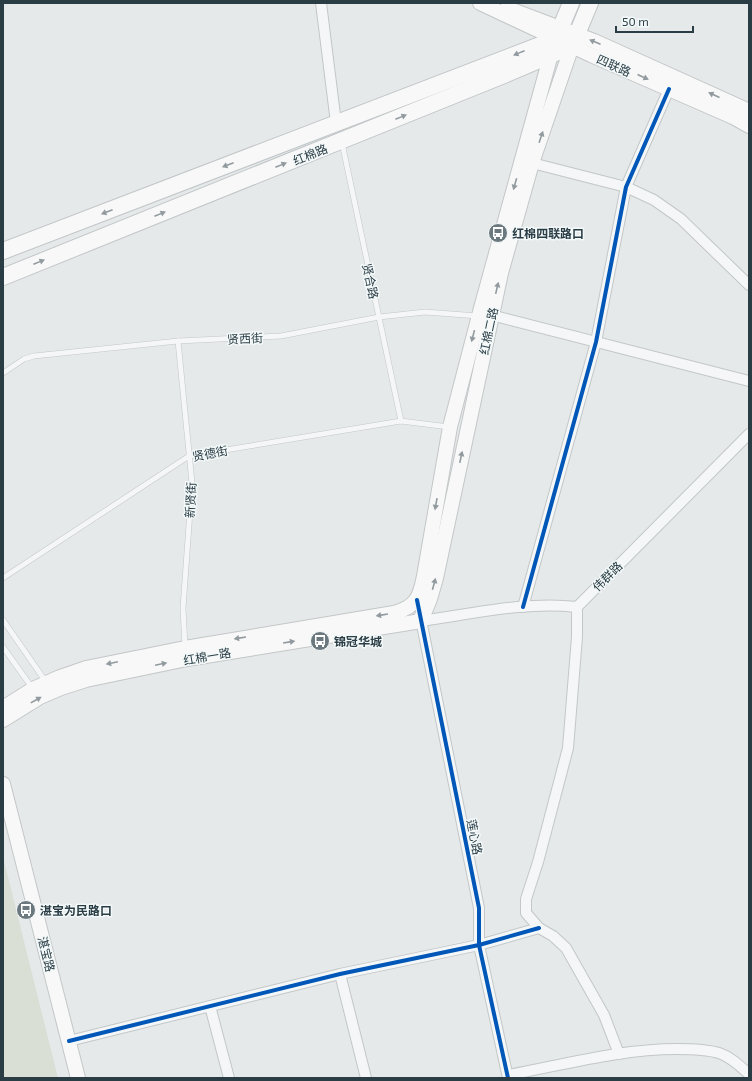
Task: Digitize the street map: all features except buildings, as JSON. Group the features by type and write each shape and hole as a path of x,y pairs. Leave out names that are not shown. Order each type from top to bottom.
{"main road":[{"name":"四联路","path":"480,3 575,41 669,89 733,117 749,126"},
{"name":"四联路","path":"491,3 525,14 557,33"},
{"path":"557,33 571,3"},
{"path":"575,41 590,3"},
{"name":"红棉路","path":"3,251 336,123 557,33"},
{"name":"红棉二路","path":"421,620 430,599 436,578 485,316 557,33"},
{"name":"红棉路","path":"3,276 504,76 551,55 575,41"},
{"name":"四联路","path":"575,41 594,42 749,111"},
{"name":"红棉二路","path":"417,600 424,576 450,427 485,316 501,273 532,163 575,41"},
{"name":"红棉一路","path":"3,720 40,697 86,680 186,653 394,613 402,611 417,600"},
{"name":"红棉一路","path":"3,708 47,682 86,668 421,620"},
{"name":"湛宝路","path":"3,784 78,1078"}],"street":[{"path":"321,3 336,123"},
{"path":"522,607 596,342 626,187 669,89"},
{"path":"532,163 626,187 654,200 681,219 749,285"},
{"path":"485,316 596,342 749,381"},
{"name":"伟群路","path":"577,607 749,434"},
{"name":"莲心路","path":"417,600 479,908 479,945 508,1077"},
{"path":"421,620 522,607 557,605 577,607 577,637 568,748 538,862 526,899 526,913 539,928 553,936 566,948 604,1015 619,1054"},
{"path":"69,1041 340,974 479,945 539,928"},
{"path":"340,974 366,1078"},
{"path":"210,1006 229,1078"},
{"path":"508,1077 619,1054 661,1049 699,1049 720,1053 732,1060 749,1074"}],"lane":[{"name":"贤合路","path":"341,141 401,422"},
{"name":"贤西街","path":"3,373 24,359 34,356 178,341 281,336 379,317 425,312 485,316"},
{"name":"新贤街","path":"178,341 192,483 183,608 186,653"},
{"name":"贤德街","path":"3,578 189,456 401,422 450,427"},
{"path":"3,620 47,682"},
{"path":"3,648 33,689"}],"shaded area":[{"path":"3,857 58,1078 3,1078"}],"cycle path":[{"path":"523,607 596,342 626,187 669,89"},
{"path":"417,600 479,908 479,945 508,1078"},
{"path":"69,1041 340,974 479,945 539,928"}],"place":[{"name":"红棉四联路口","path":"498,233"},
{"name":"锦冠华城","path":"320,641"},
{"name":"湛宝为民路口","path":"26,910"}]}
